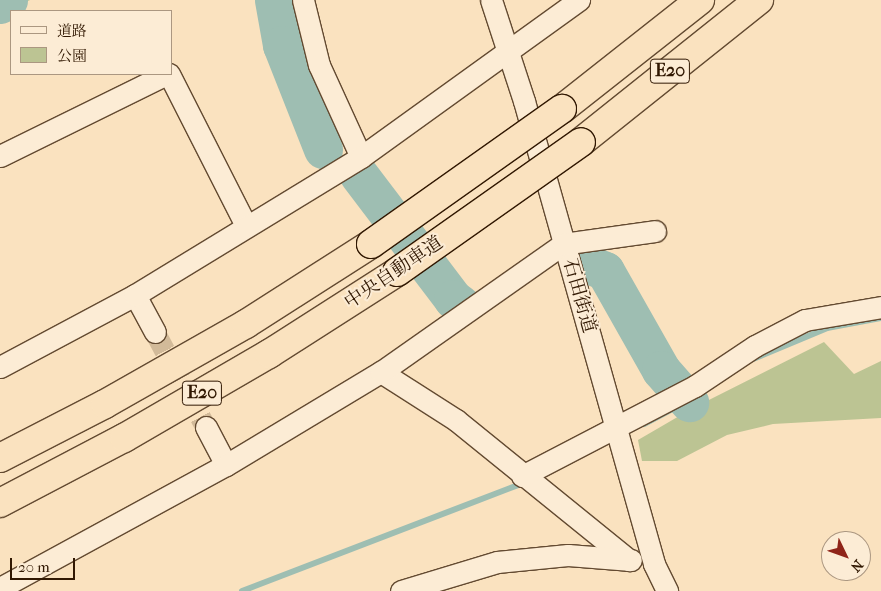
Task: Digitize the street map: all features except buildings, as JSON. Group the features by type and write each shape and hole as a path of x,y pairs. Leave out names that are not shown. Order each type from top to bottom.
{"highway":[{"name":"中央自動車道","path":"0,458 105,404 246,324 371,244 562,109 700,0"},
{"name":"中央自動車道","path":"0,503 124,438 261,359 397,272 581,142 759,0"}],"street":[{"path":"303,0 319,65 361,157"},
{"name":"石田街道","path":"491,0 564,244 654,564 666,591"},
{"path":"0,367 135,295 361,157 579,0"},
{"path":"0,156 166,75"},
{"path":"169,75 246,226"},
{"path":"0,588 226,465 381,372 564,244 655,231"},
{"path":"135,295 155,332"},
{"path":"522,476 695,386 755,346 805,320 881,307"},
{"path":"381,372 456,420 522,476 629,560"},
{"path":"206,428 226,465"},
{"path":"401,591 497,562 568,555 654,564"}],"green space":[{"path":"0,0 30,0 0,15"},
{"path":"824,342 854,374 881,361 881,418 773,424 727,435 677,461 642,461 638,440 693,408"}],"waterway":[{"path":"0,4 8,0"},
{"path":"274,0 282,45 323,149"},
{"path":"359,175 453,299 460,304"},
{"path":"588,264 605,271 661,370 689,402"},
{"path":"753,359 827,328 881,318"},
{"path":"644,424 701,394"},
{"path":"242,591 521,484"}],"tunnel":[{"path":"155,332 206,427"}]}
